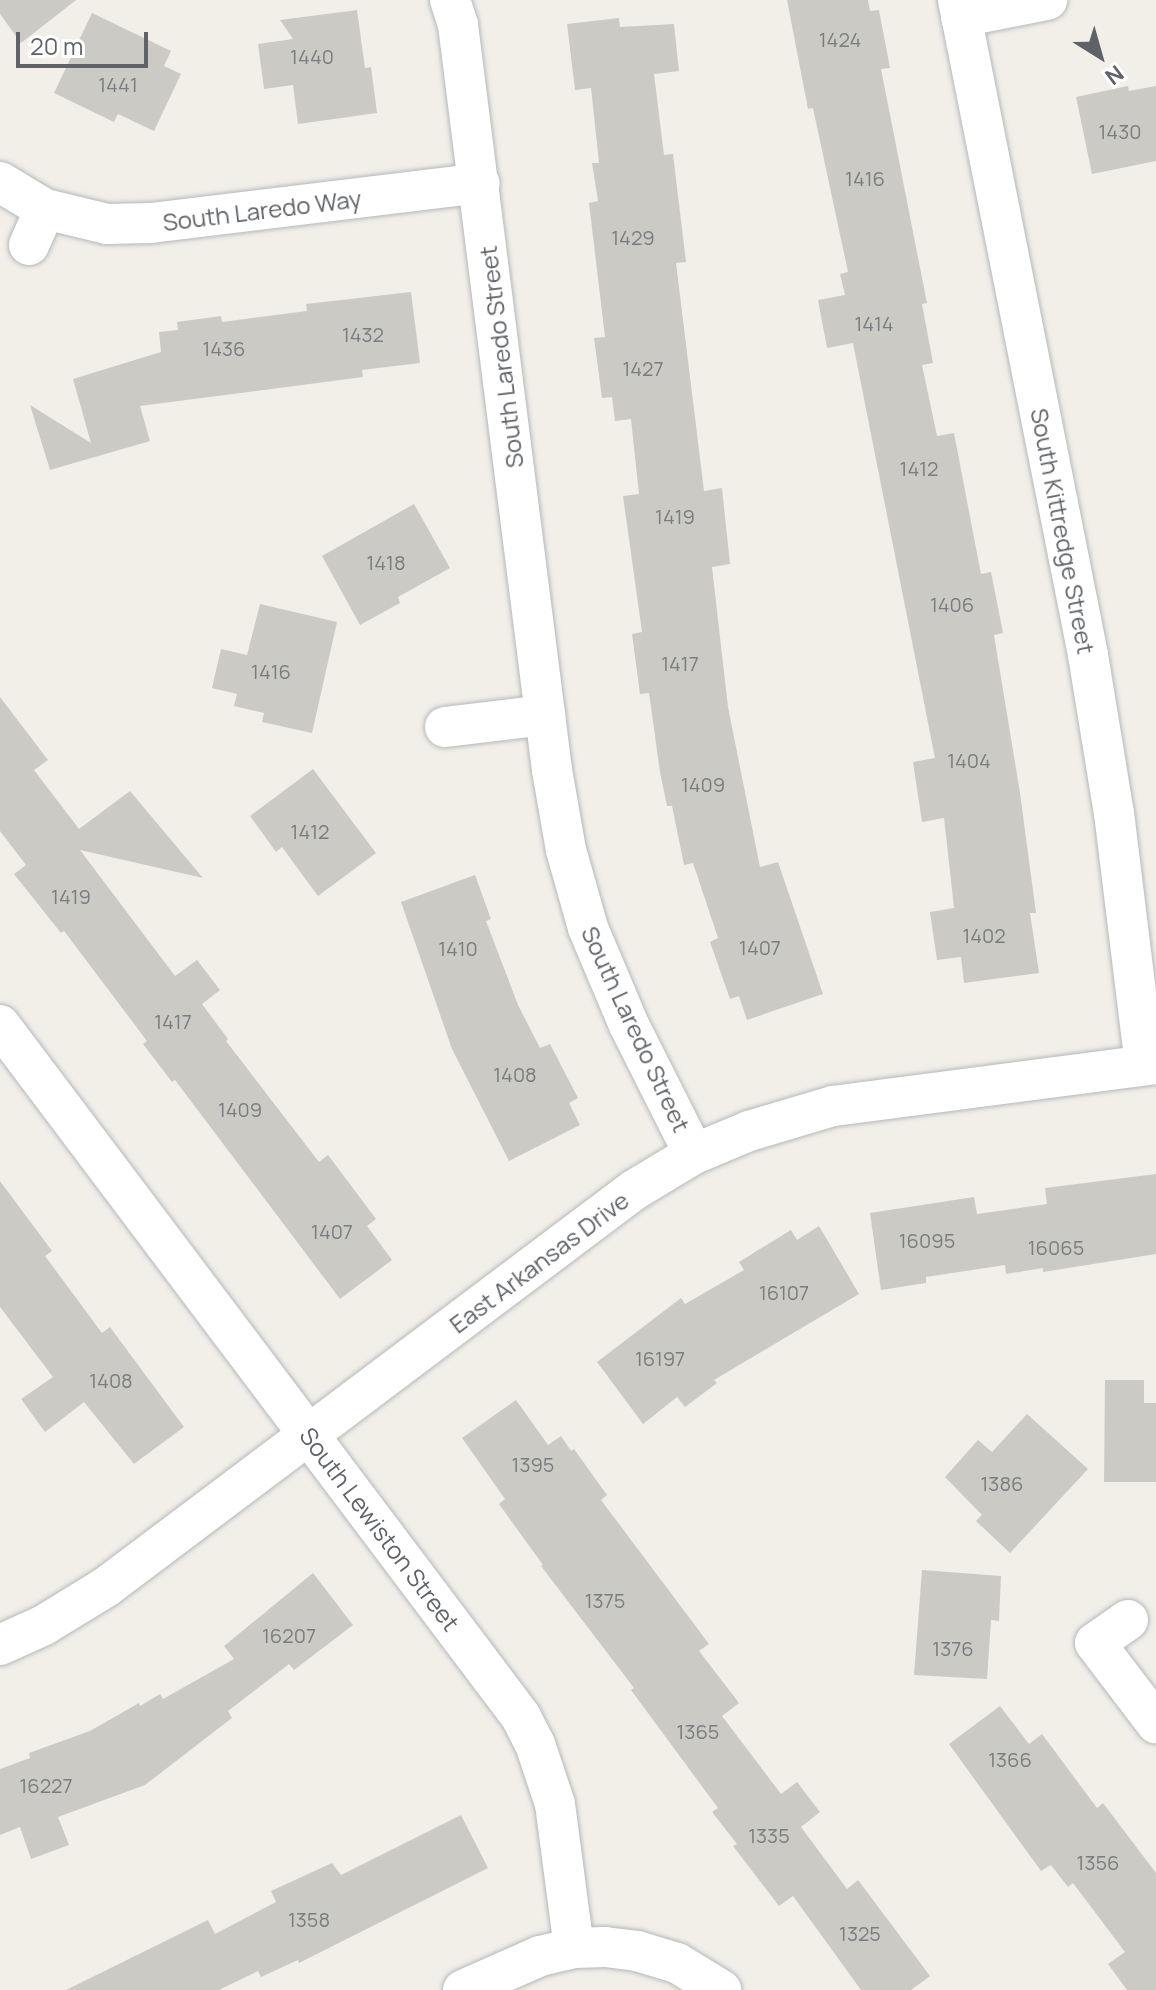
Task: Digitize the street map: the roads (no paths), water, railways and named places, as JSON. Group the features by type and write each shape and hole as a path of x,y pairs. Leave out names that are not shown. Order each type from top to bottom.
{"street":[{"name":"South Laredo Street","path":"450,0 458,25 480,183 545,715 566,850 588,928 629,1025 694,1154"},
{"path":"960,9 1047,0"},
{"name":"South Kittredge Street","path":"960,9 1088,655 1151,1064"},
{"name":"South Laredo Way","path":"0,182 45,209 107,224 151,223 480,183"},
{"path":"29,245 45,209"},
{"path":"445,727 545,715"},
{"name":"South Lewiston Street","path":"0,1025 521,1717 535,1744 555,1804 574,1948"},
{"name":"East Arkansas Drive","path":"0,1645 44,1625 106,1587 634,1190 694,1154 749,1131 833,1106 1151,1064"},
{"path":"1128,1620 1095,1643 1156,1723"},
{"path":"463,1990 540,1956 574,1948 637,1951 677,1963 721,1990"}]}
